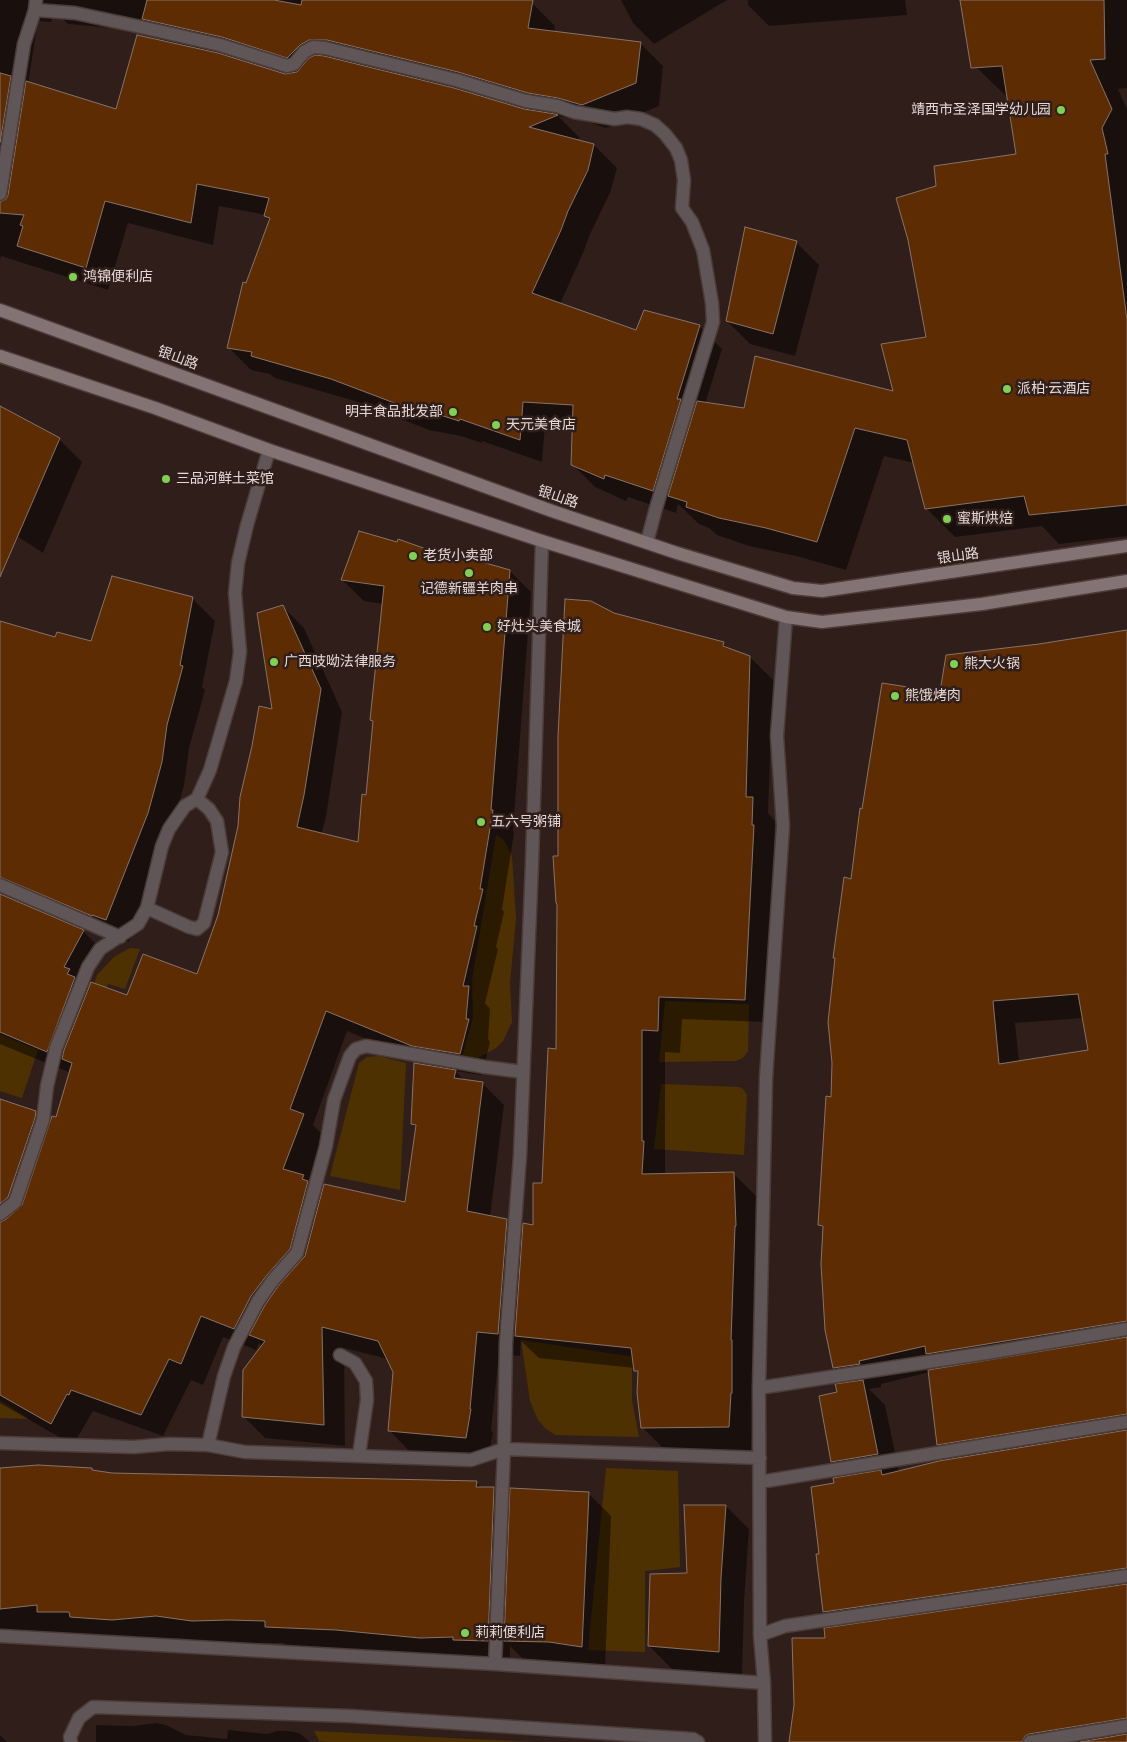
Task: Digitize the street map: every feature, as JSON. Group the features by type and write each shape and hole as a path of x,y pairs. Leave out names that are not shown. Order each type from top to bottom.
{"main road":[{"name":"银山路","path":"0,310 533,504 678,553 793,588 822,591 1127,546"},
{"path":"0,356 155,408 269,450 542,541 786,617 822,622 982,604 1127,581"}],"street":[{"path":"0,194 24,44 35,5 220,45 287,66 294,64 304,52 313,47 325,48 456,80 526,101 615,119 626,117 641,119 655,125 666,134 676,148 681,160 684,180 682,208 692,222 703,250 712,303 713,322 656,508 648,542"},
{"path":"0,1214 15,1202 44,1120 47,1086 56,1048 88,967 100,949 138,924 147,908 162,846 169,828 185,806 197,799 210,770 236,681 240,652 234,593 238,562 269,450"},
{"path":"495,1664 504,1449 506,1342 520,1156 532,863 542,541"},
{"path":"765,1742 764,1683 760,1635 759,1388 766,1078 783,826 777,736 786,617"},
{"path":"147,908 189,927 197,928 204,923 222,852 217,821 209,808 197,799"},
{"path":"0,885 120,936"},
{"path":"208,1445 224,1376 234,1347 258,1301 273,1280 297,1253 326,1146 334,1100 350,1056 356,1049 366,1046 523,1072"},
{"path":"759,1388 983,1354 1127,1329"},
{"path":"340,1355 355,1363 366,1382 368,1400 359,1455"},
{"path":"760,1482 1127,1422"},
{"path":"0,1443 134,1447 169,1444 208,1445 245,1452 470,1460 504,1449 760,1458"},
{"path":"760,1635 785,1626 1127,1576"},
{"path":"0,1636 495,1664 764,1683"},
{"path":"71,1742 70,1737 80,1718 93,1707 350,1716 683,1739 698,1742"},
{"path":"1030,1742 1127,1726"}],"shaded area":[{"path":"496,835 504,840 512,856 516,919 510,983 512,1022 503,1041 496,1048 478,1058 462,1057 473,1017 472,980"},
{"path":"130,948 140,949 125,989 108,984 93,1030 94,984 97,975 114,957"},
{"path":"665,1001 749,1004 748,1051 743,1058 736,1061 659,1062"},
{"path":"0,1034 38,1050 22,1098 0,1091"},
{"path":"379,1056 406,1063 400,1190 330,1176 359,1063 367,1057"},
{"path":"661,1084 739,1087 743,1089 747,1095 744,1155 654,1149"},
{"path":"521,1340 635,1357 632,1369 632,1400 639,1437 555,1435 546,1429 538,1420 530,1401"},
{"path":"0,1400 29,1419 0,1418"},
{"path":"606,1468 678,1471 680,1567 645,1571 645,1652 588,1650"},
{"path":"314,1731 532,1742 328,1742 319,1741"}],"building":[{"path":"147,0 274,0 301,5 302,0 533,0 528,28 641,42 636,83 582,105 558,98 528,93 458,72 327,40 309,40 300,45 287,58 222,37 142,19"},
{"path":"960,0 1104,0 1105,59 1090,60 1112,109 1102,128 1108,154 1105,154 1127,320 1127,505 1029,515 1024,496 925,509 907,440 855,428 817,542 719,518 686,507 687,502 668,496 697,401 744,408 755,356 893,391 881,344 926,337 908,240 896,198 936,186 934,166 1016,154 1002,66 971,68"},
{"path":"137,35 218,53 285,74 297,72 309,58 315,55 324,56 454,88 524,109 555,114 558,115 529,127 594,144 588,170 532,293 636,330 644,310 700,325 677,399 681,399 653,491 605,475 604,479 571,465 573,405 523,402 520,440 460,419 459,421 405,407 331,379 251,356 252,352 227,348 243,282 246,283 270,218 264,216 269,198 197,184 191,223 105,201 86,268 17,246 23,226 20,225 24,215 0,213 0,202 6,199 8,195 26,81 116,109"},
{"path":"0,73 11,76 0,143"},
{"path":"745,227 797,241 773,334 726,321"},
{"path":"0,406 60,438 0,577"},
{"path":"359,531 397,542 398,539 443,555 444,551 510,570 491,810 493,810 480,889 483,889 474,926 477,926 463,986 469,986 466,1019 469,1019 460,1054 412,1046 326,1011 290,1109 304,1114 283,1169 304,1175 302,1179 308,1181 290,1249 251,1296 234,1329 201,1316 181,1364 169,1359 141,1415 71,1390 51,1424 0,1395 0,1222 22,1205 52,1116 56,1117 72,1063 62,1059 64,1050 91,982 127,995 143,954 197,974 218,915 238,826 240,797 259,706 272,709 257,613 283,605 321,689 297,827 358,842 362,794 366,795 373,721 370,720 384,586 341,580"},
{"path":"112,576 193,597 180,665 183,666 167,725 162,762 148,813 106,920 92,916 0,877 0,621 55,637 57,632 91,641"},
{"path":"565,599 591,601 614,613 724,642 723,646 750,656 746,797 753,797 752,825 754,825 745,1000 659,997 658,1031 642,1030 642,1141 644,1141 642,1174 734,1172 736,1226 731,1340 732,1393 729,1427 641,1428 637,1393 638,1371 634,1371 631,1348 515,1336 523,1223 533,1225 533,1183 542,1183 548,1048 556,1049 557,904 553,856 558,856 558,736"},
{"path":"1127,630 1127,1321 926,1354 925,1346 859,1361 860,1364 833,1368 825,1330 821,1264 823,1226 818,1225 826,1096 831,1097 832,1063 828,1022 835,958 833,958 844,877 851,879 860,808 862,809 882,683 940,692 946,655 1039,644","holes":["1078,994 1088,1050 999,1064 993,1001"]},
{"path":"0,894 84,930 64,967 70,969 67,974 75,977 47,1052 0,1032"},
{"path":"414,1063 456,1070 454,1078 483,1082 467,1211 507,1219 498,1334 477,1332 471,1409 466,1438 388,1431 393,1372 378,1341 322,1327 324,1425 242,1417 243,1370 265,1341 249,1335 265,1305 279,1285 305,1256 324,1184 405,1202 416,1125 411,1124"},
{"path":"0,1099 36,1111 8,1197 0,1204"},
{"path":"1127,1337 1127,1414 937,1445 928,1370"},
{"path":"863,1380 878,1454 831,1462 819,1396 837,1392 835,1384"},
{"path":"1127,1430 1127,1568 823,1612 816,1554 819,1554 811,1487 834,1483 833,1478 881,1470 882,1475 939,1461"},
{"path":"38,1465 92,1468 92,1470 112,1473 477,1481 476,1487 494,1487 488,1641 453,1640 453,1637 420,1638 336,1630 265,1627 265,1621 192,1621 156,1616 112,1620 70,1617 69,1612 37,1612 37,1605 0,1609 0,1468"},
{"path":"510,1488 589,1492 582,1647 549,1642 504,1641"},
{"path":"684,1505 726,1505 721,1578 719,1652 648,1646 650,1574 687,1573"},
{"path":"1127,1584 1127,1718 1029,1734 1025,1736 1022,1742 789,1742 794,1705 792,1638 825,1638 824,1628"},
{"path":"1127,1734 1127,1742 1080,1742"}],"place":[{"name":"靖西市圣泽国学幼儿园","path":"1061,110"},
{"name":"鸿锦便利店","path":"73,277"},
{"name":"派柏·云酒店","path":"1007,389"},
{"name":"明丰食品批发部","path":"453,412"},
{"name":"天元美食店","path":"496,425"},
{"name":"三品河鲜土菜馆","path":"166,479"},
{"name":"蜜斯烘焙","path":"947,519"},
{"name":"老货小卖部","path":"413,556"},
{"name":"记德新疆羊肉串","path":"469,573"},
{"name":"好灶头美食城","path":"487,627"},
{"name":"广西吱呦法律服务","path":"274,662"},
{"name":"熊大火锅","path":"954,664"},
{"name":"熊饿烤肉","path":"895,696"},
{"name":"五六号粥铺","path":"481,822"},
{"name":"莉莉便利店","path":"465,1633"}]}
